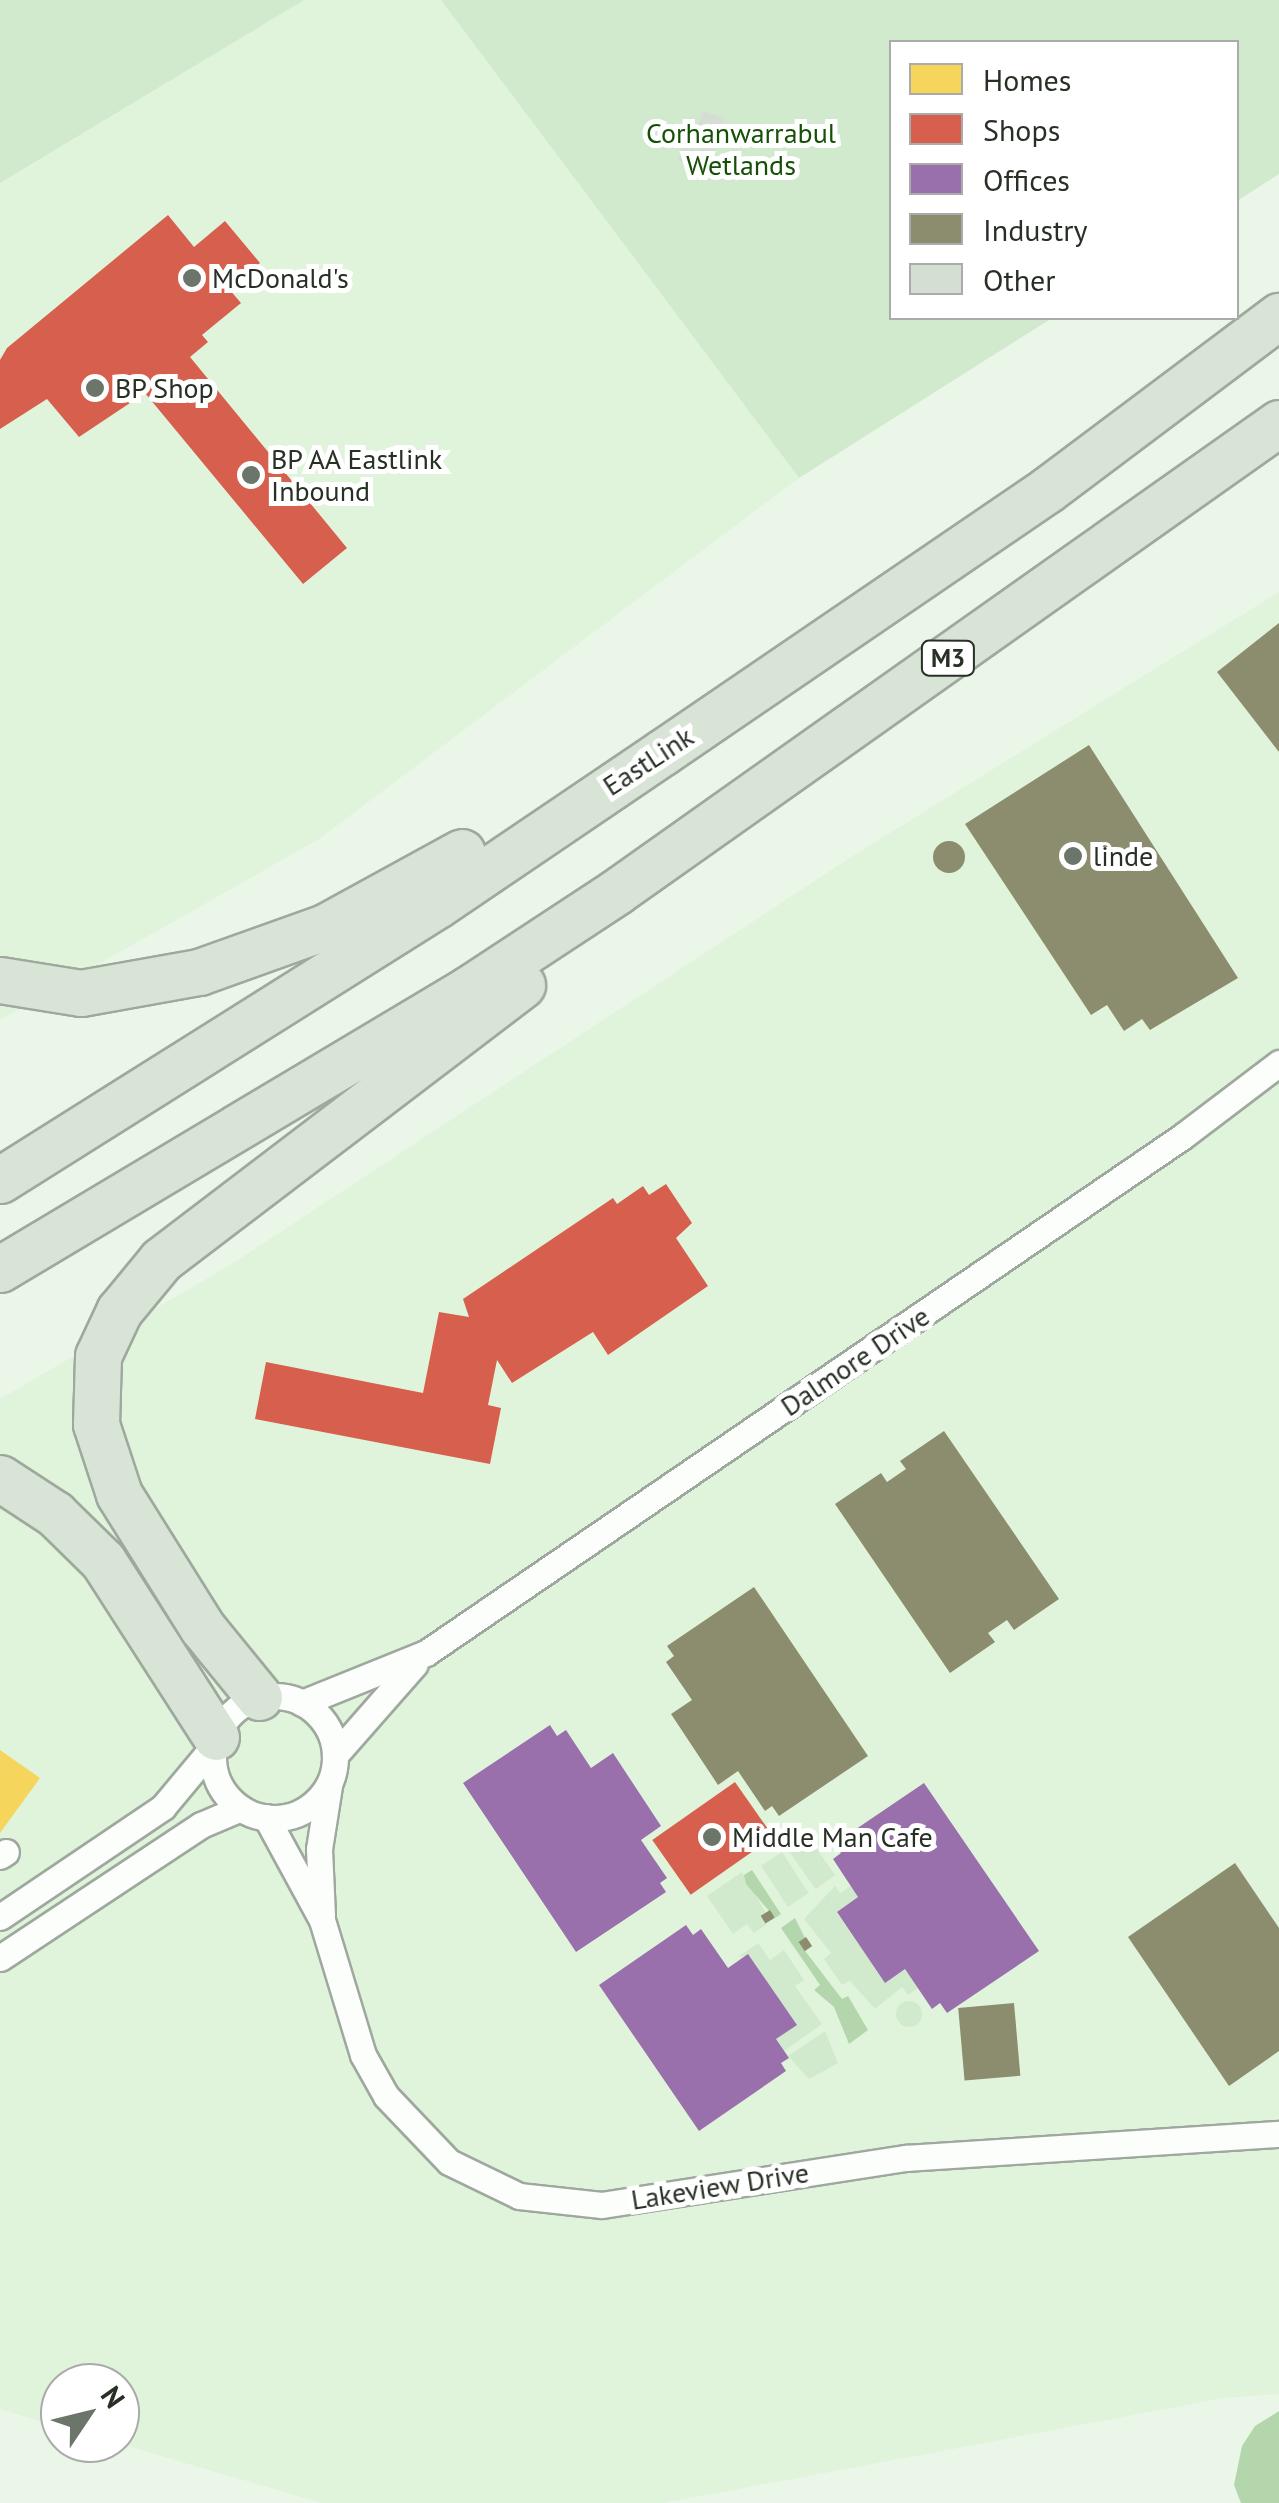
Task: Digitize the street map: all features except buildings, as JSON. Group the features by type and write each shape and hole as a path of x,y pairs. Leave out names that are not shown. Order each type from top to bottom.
{"highway":[{"name":"EastLink","path":"0,1180 437,905 1047,490 1279,316"},
{"name":"M3","path":"0,1268 467,990 616,892 1279,422"},
{"path":"0,980 51,992 118,990 249,956 325,927 417,880 595,769 663,752"},
{"path":"281,1700 202,1627 107,1468 95,1397 108,1332 136,1286 170,1252 524,984 616,892"},
{"path":"0,1478 56,1514 103,1561 214,1742"}],"street":[{"name":"Dalmore Drive","path":"333,1766 426,1653 1136,1169 1279,1063"},
{"name":"Dalmore Drive","path":"281,1700 426,1653"},
{"path":"0,1917 163,1807 214,1742 232,1712 281,1700 326,1724 333,1766 312,1804 266,1817 241,1808 218,1781 214,1742"},
{"name":"Lakeview Drive","path":"322,1920 319,1850 333,1766"},
{"path":"0,1958 201,1824 241,1808"},
{"name":"Lakeview Drive","path":"266,1817 322,1920 363,2056 400,2116 465,2172 538,2201 621,2203 920,2157 1279,2134"}],"shaded area":[{"path":"304,0 441,0 799,478 319,839 0,1020 0,183"},
{"path":"1279,592 1279,2394 1224,2398 664,2503 322,2503 140,2450 140,2363 40,2363 40,2421 0,2409 0,1399 230,1265 851,857"},
{"path":"752,1870 781,1914 775,1918 746,1884 744,1875"},
{"path":"795,1918 805,1938 799,1943 842,1999 848,1996 868,2030 849,2044 834,2007 814,1990 820,1985 781,1928"},
{"path":"1279,2411 1279,2503 1241,2503 1234,2485 1242,2446 1255,2426"}],"green space":[{"path":"0,0 304,0 0,183"},
{"name":"Corhanwarrabul Wetlands","path":"441,0 1279,0 1279,174 1239,200 1239,40 889,40 889,320 1049,320 799,478"},
{"path":"807,1835 835,1875 815,1889 787,1849"},
{"path":"782,1852 809,1893 788,1907 761,1866"},
{"path":"742,1872 766,1913 767,1924 754,1933 747,1924 733,1934 707,1896"},
{"path":"835,1886 840,1893 851,1886 858,1897 837,1913 885,1982 905,1969 918,1988 908,1995 902,1987 875,2009 850,1981 842,1985 824,1959 831,1953 804,1919"},
{"path":"758,1943 770,1960 784,1950 804,1980 795,1986 822,2024 784,2051 776,2039 796,2025 749,1955 738,1957"},
{"path":"909,2001 918,2005 922,2014 918,2023 909,2027 900,2023 896,2014 900,2005"},
{"path":"825,2031 838,2063 809,2079 788,2056"}],"place":[{"name":"McDonald's","path":"192,278"},
{"name":"BP Shop","path":"95,388"},
{"name":"BP AA Eastlink Inbound","path":"251,475"},
{"name":"linde","path":"1073,856"},
{"name":"Middle Man Cafe","path":"712,1837"}]}
